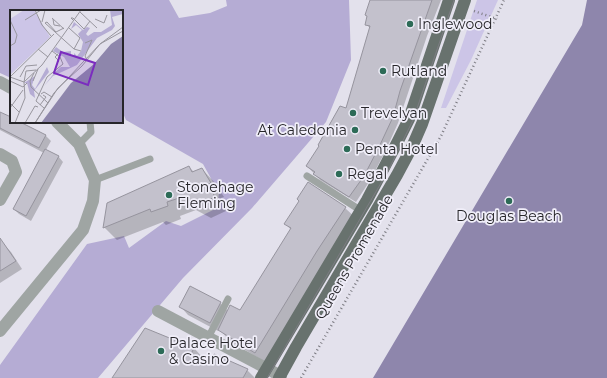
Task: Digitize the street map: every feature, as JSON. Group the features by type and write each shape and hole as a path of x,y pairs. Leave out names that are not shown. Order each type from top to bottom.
{"main road":[{"name":"Queens Promenade","path":"264,373 384,169 409,119 449,0"},
{"name":"Queens Promenade","path":"280,377 412,147 468,5"}],"street":[{"path":"0,82 10,87"},
{"path":"2,325 75,242 83,230 93,200 95,180 79,144 58,123"},
{"path":"0,154 12,161 16,172 0,200"},
{"path":"158,311 208,338 264,373 280,377"}],"lane":[{"path":"79,144 91,132 90,123"},
{"path":"95,180 150,158"},
{"path":"307,176 360,210"},
{"path":"208,338 228,299"}],"path":[{"name":"Queens Promenade","path":"301,378 441,136 504,0"},
{"path":"468,5 496,19"},
{"path":"415,172 420,174"}],"shaded area":[{"path":"0,0 169,0 179,18 210,13 227,6 226,0 349,0 351,60 326,122 252,208 183,278 98,378 0,378 0,365 87,244 124,236 129,248 166,221 181,226 217,208 219,193 203,164 126,120 123,113 123,10 10,10 10,78 0,73"},
{"path":"477,0 498,0 471,60 446,108 441,108"},
{"name":"Douglas Beach","path":"587,0 607,0 607,378 373,378 582,25"}],"building":[{"path":"370,0 432,0 400,91 393,117 364,176 349,197 313,174 315,172 306,166 319,146 318,145 340,106 346,108 370,26 365,25 367,16 365,15"},
{"path":"0,112 10,117 10,123 22,123 46,135 39,148 0,128"},
{"path":"45,149 59,156 26,216 13,209"},
{"name":"Stonehage Fleming","path":"189,166 192,172 202,168 211,183 208,184 215,197 196,205 182,197 167,202 168,206 151,212 150,209 103,228 107,203"},
{"path":"308,182 346,207 317,251 255,353 218,330 230,305 240,310 291,228 284,224 299,201 297,199"},
{"path":"0,238 16,261 0,271"},
{"path":"190,286 221,302 210,323 179,307"},
{"name":"Palace Hotel & Casino","path":"145,328 194,348 190,356 209,365 214,354 248,369 243,378 112,378"}],"tram line":[{"path":"267,378 388,171 413,120 454,0"}],"place":[{"name":"Inglewood","path":"410,24"},
{"name":"Rutland","path":"383,71"},
{"name":"Trevelyan","path":"353,113"},
{"name":"At Caledonia","path":"355,130"},
{"name":"Penta Hotel","path":"347,149"},
{"name":"Regal","path":"339,174"},
{"name":"Stonehage Fleming","path":"169,195"},
{"name":"Douglas Beach","path":"509,201"},
{"name":"Palace Hotel & Casino","path":"161,351"}]}
